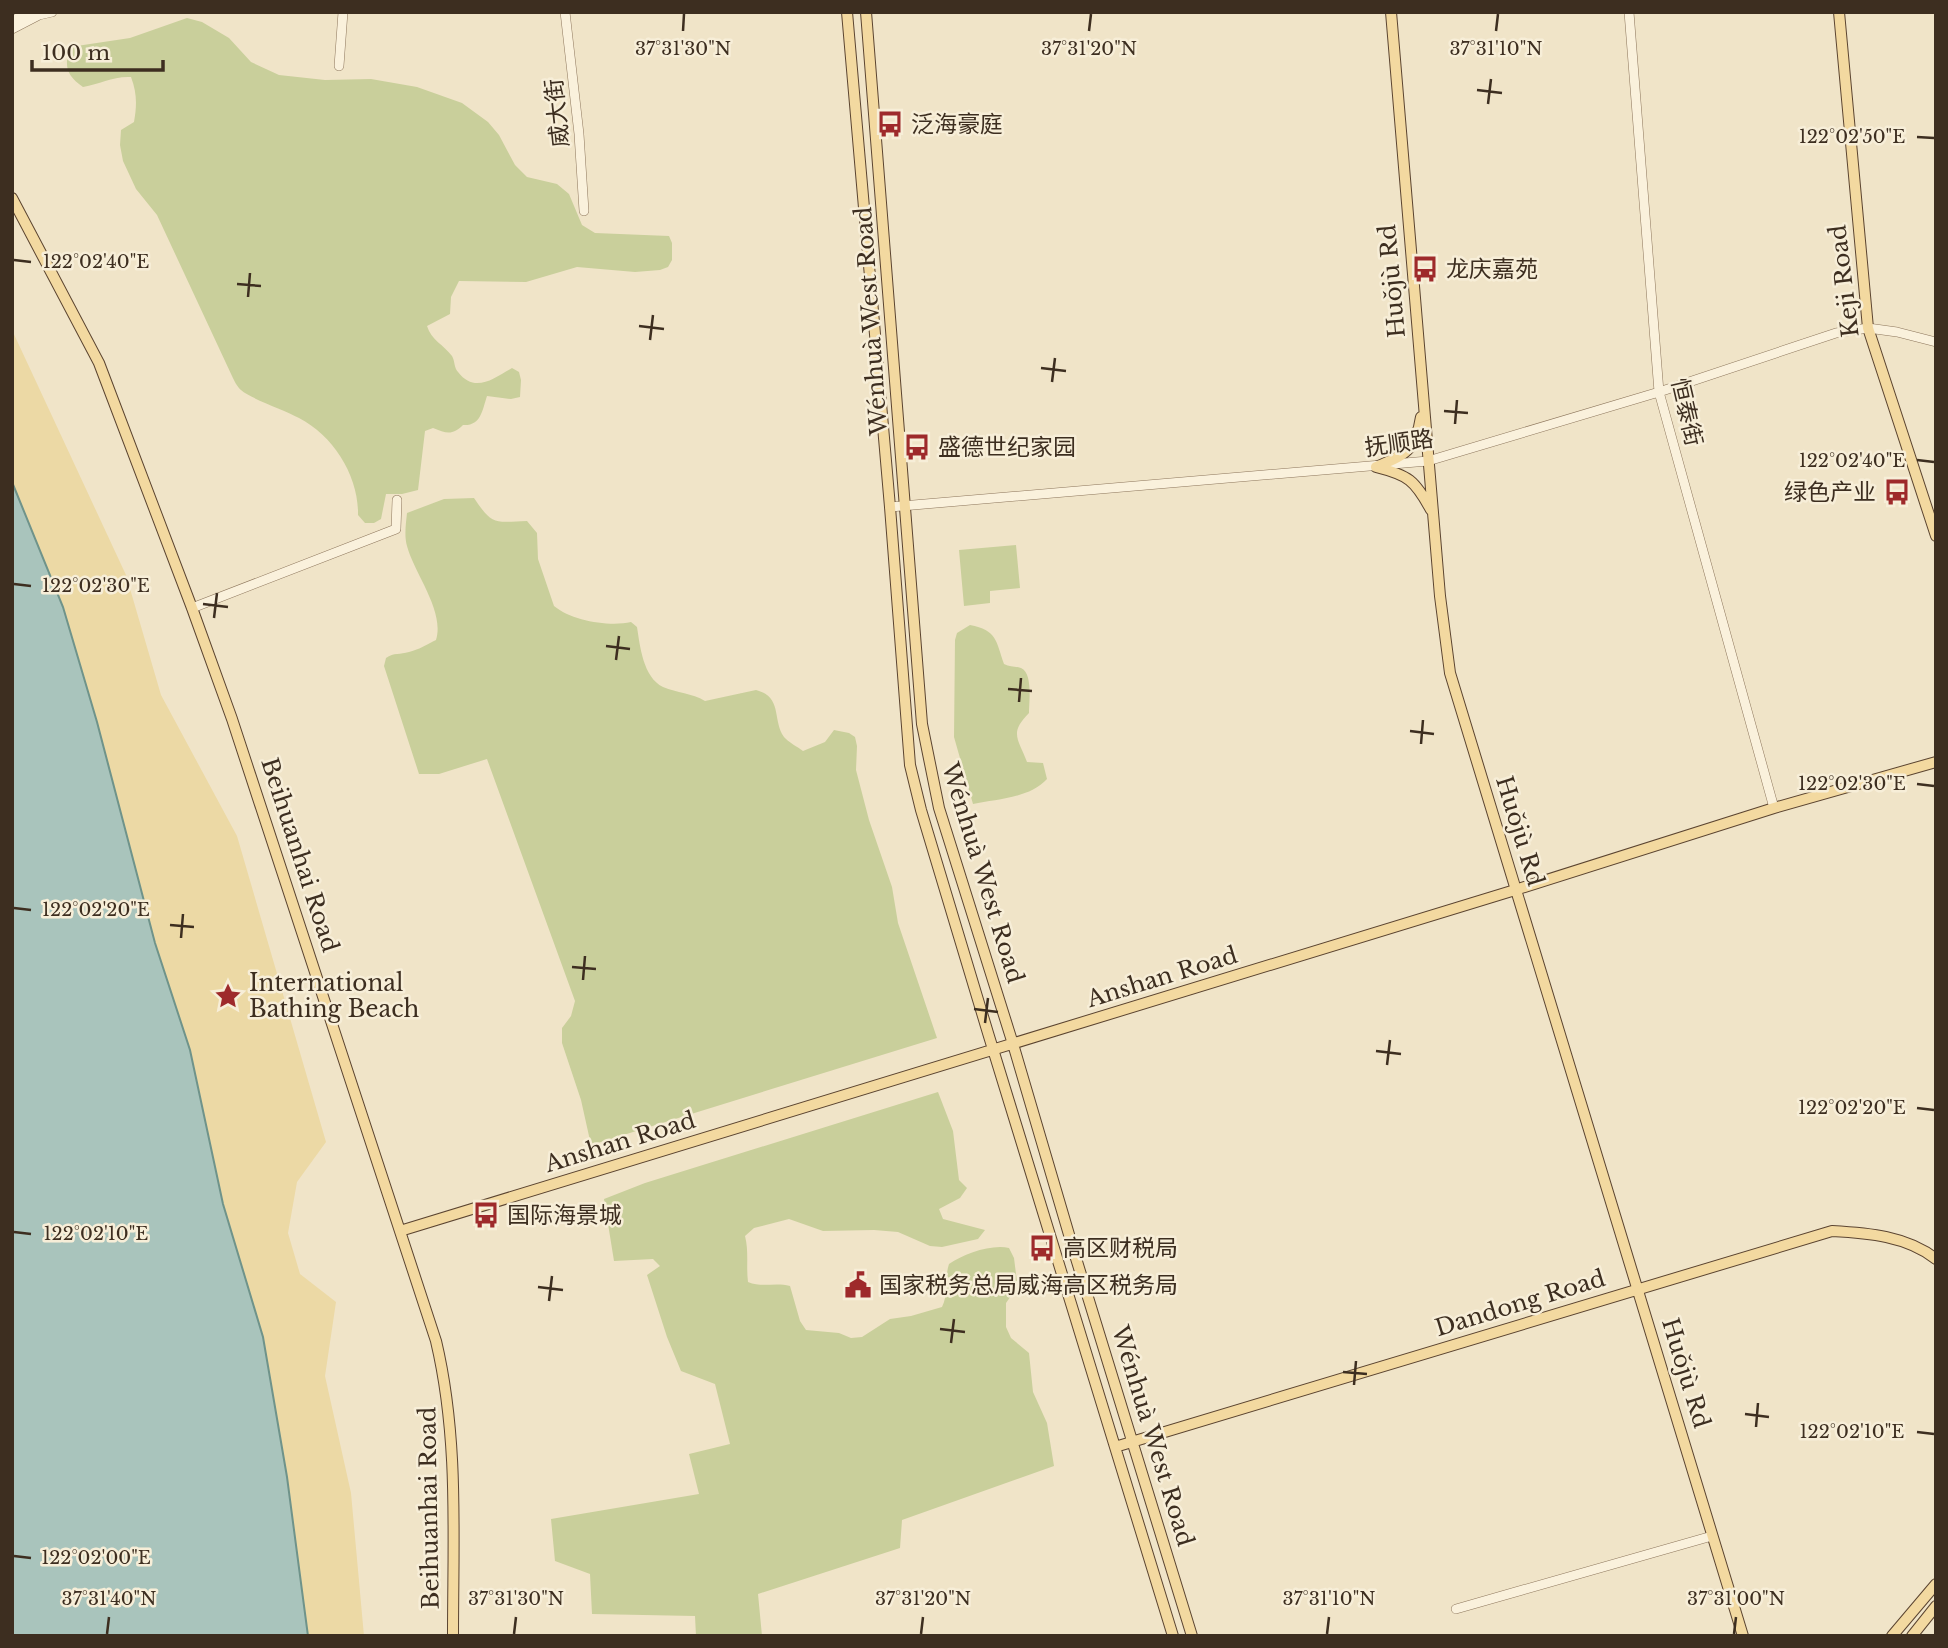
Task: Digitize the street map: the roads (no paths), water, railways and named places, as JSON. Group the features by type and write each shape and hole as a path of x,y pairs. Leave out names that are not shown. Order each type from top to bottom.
{"main road":[{"name":"Wénhuà West Road","path":"848,12 910,765 993,1051 1173,1636"},
{"name":"Wénhuà West Road","path":"866,12 922,724 928,764 939,808 1192,1636"},
{"name":"Huǒjù Rd","path":"1391,12 1444,642 1450,673 1743,1636"},
{"name":"Keji Road","path":"1839,12 1868,328 1936,536"},
{"name":"Beihuanhai Road","path":"12,198 99,363 191,608 232,719 436,1341 447,1385 452,1429 453,1636"},
{"path":"1376,467 1404,455 1412,447 1424,404"},
{"path":"1376,467 1399,473 1411,480 1420,489 1433,514"},
{"name":"Anshan Road","path":"400,1231 1516,891 1774,808 1936,762"},
{"name":"Dandong Road","path":"1115,1447 1832,1231 1872,1233 1906,1243 1936,1259"},
{"path":"1892,1636 1936,1584"},
{"path":"1912,1636 1936,1606"}],"street":[{"path":"12,20 27,12"},
{"path":"12,29 39,15 52,12"},
{"path":"339,66 344,12"},
{"name":"威大街","path":"565,12 579,134 584,211"},
{"name":"恒泰街","path":"1629,12 1659,392 1774,808"},
{"name":"抚顺路","path":"890,507 1428,461 1659,392 1836,333 1868,328 1936,342"},
{"path":"191,608 396,529 397,500"},
{"path":"1456,1609 1712,1536"}],"water":[{"path":"12,482 63,607 97,722 155,943 190,1050 223,1204 263,1337 287,1477 308,1636 12,1636"}],"place":[{"name":"泛海豪庭","path":"890,124"},
{"name":"龙庆嘉苑","path":"1425,269"},
{"name":"盛德世纪家园","path":"917,447"},
{"name":"绿色产业","path":"1897,492"},
{"name":"International Bathing Beach","path":"228,996"},
{"name":"国际海景城","path":"486,1215"},
{"name":"高区财税局","path":"1042,1248"},
{"name":"国家税务总局威海高区税务局","path":"858,1285"}]}
